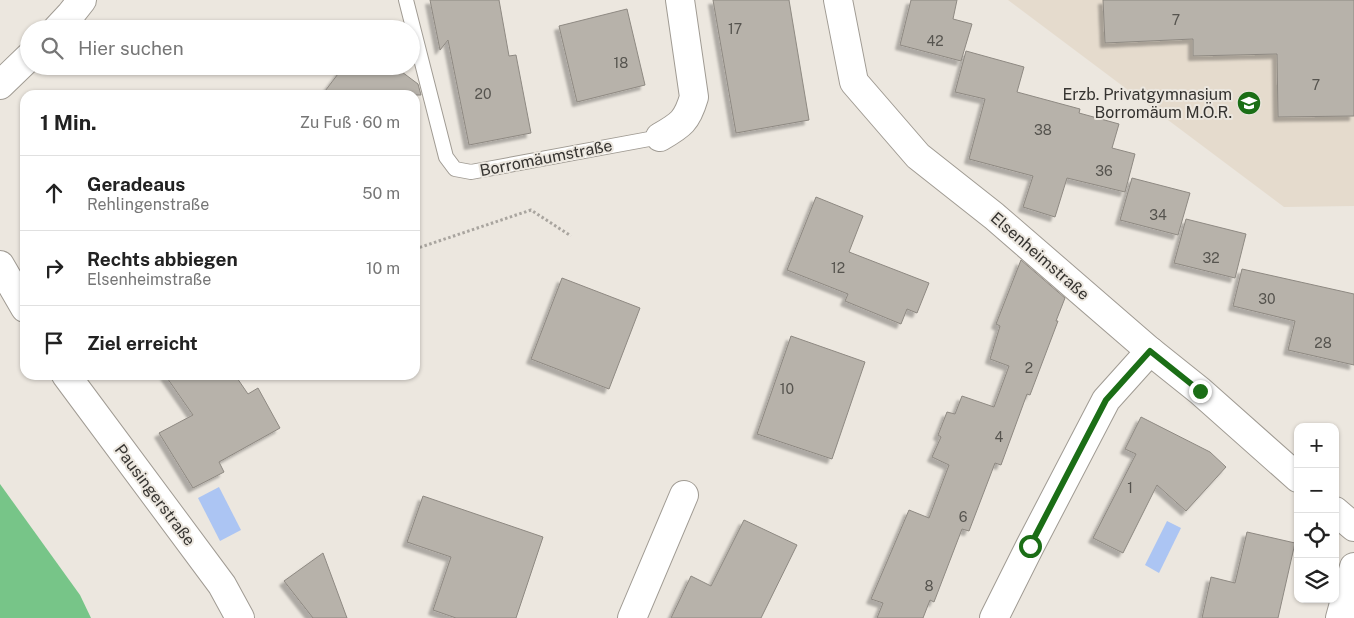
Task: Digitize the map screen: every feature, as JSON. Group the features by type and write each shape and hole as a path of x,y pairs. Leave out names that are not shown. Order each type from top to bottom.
{"street":[{"path":"65,20 82,0"},
{"name":"Borromäumstraße","path":"660,137 679,126 690,110 694,97 680,0"},
{"name":"Elsenheimstraße","path":"838,0 854,82 918,156 994,216 1150,351 1200,391 1294,474"},
{"path":"0,85 20,66"},
{"path":"0,265 20,299"},
{"path":"994,618 1106,400 1150,351"},
{"name":"Pausingerstraße","path":"70,380 222,585 240,618"},
{"path":"632,618 684,496"},
{"path":"1337,513 1354,527"},
{"path":"1340,618 1354,566"}],"lane":[{"name":"Borromäumstraße","path":"406,0 411,20"},
{"name":"Borromäumstraße","path":"420,55 446,157 455,169 471,172 660,137"}],"path":[{"path":"420,247 531,210 571,236"}],"shaded area":[{"name":"Erzb. Privatgymnasium Borromäum M.Ö.R.","path":"1008,0 1354,0 1354,206 1284,207"}],"green space":[{"path":"0,484 80,595 91,618 0,618"}],"water":[{"path":"219,487 241,530 220,541 198,498"},
{"path":"1167,521 1181,528 1159,573 1145,565"}],"building":[{"path":"430,0 499,0 509,56 516,55 531,133 469,145 448,40 440,50"},
{"path":"713,0 789,0 809,120 736,133"},
{"path":"911,0 957,0 953,19 972,24 961,61 900,45"},
{"path":"1103,0 1354,0 1354,116 1278,117 1277,54 1193,56 1193,39 1105,43"},
{"path":"627,9 645,85 577,102 559,26"},
{"path":"966,51 1024,67 1017,92 1080,109 1079,113 1119,124 1112,148 1135,154 1125,192 1067,178 1055,217 1023,207 1033,176 969,159 985,99 955,92"},
{"path":"337,75 406,75 418,84 420,90 326,90"},
{"path":"1132,178 1190,193 1178,235 1120,220"},
{"path":"816,197 863,216 849,252 929,283 917,313 907,309 901,324 845,301 848,294 787,270"},
{"path":"1186,219 1246,234 1235,278 1174,263"},
{"path":"1021,260 1065,298 1030,395 1027,394 1001,465 995,463 969,531 962,529 934,602 930,600 923,618 877,618 883,603 871,599 909,510 929,518 949,465 932,457 941,437 938,435 947,412 955,414 962,396 994,407 1009,366 990,359 1000,326 996,324"},
{"path":"1242,269 1354,294 1354,365 1288,350 1295,321 1233,306"},
{"path":"562,278 640,308 609,389 531,359"},
{"path":"791,336 865,362 832,459 757,434"},
{"path":"168,380 238,380 248,394 258,388 280,428 219,462 224,472 193,488 159,433 193,415"},
{"path":"1141,417 1210,452 1226,467 1186,511 1157,485 1123,553 1093,538 1136,454 1125,449"},
{"path":"423,496 543,537 516,618 456,618 433,610 451,557 407,542"},
{"path":"744,520 797,545 761,618 671,618 691,576 711,586"},
{"path":"1247,532 1294,543 1278,618 1202,618 1211,577 1235,583"},
{"path":"323,553 347,618 313,618 284,581"}],"place":[{"name":"Erzb. Privatgymnasium Borromäum M.Ö.R.","path":"1249,103"}],"route":[{"path":"1030,546 1106,400 1150,351 1200,391"}]}
